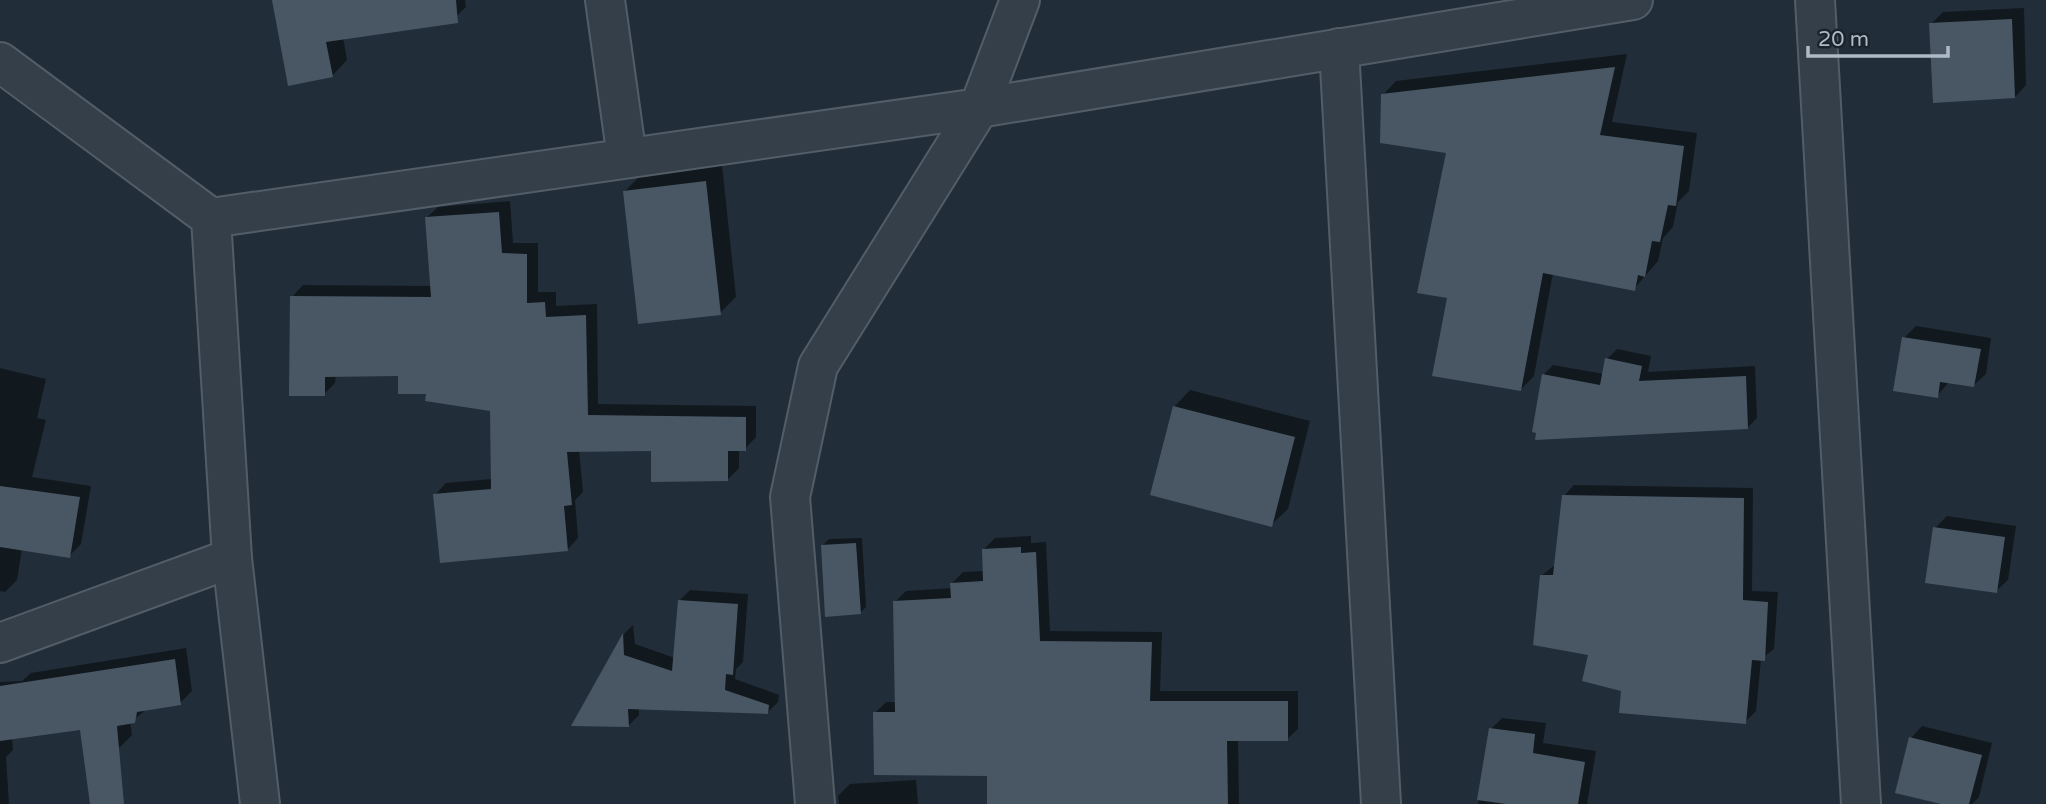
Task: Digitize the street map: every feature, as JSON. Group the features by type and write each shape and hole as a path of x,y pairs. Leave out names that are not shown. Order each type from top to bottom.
{"street":[{"path":"605,0 627,158"},
{"path":"816,804 790,497 818,366 979,107 1020,0"},
{"path":"0,62 211,218 979,107 1633,0"},
{"path":"1815,0 1861,804"},
{"path":"1339,48 1381,804"},
{"path":"211,218 232,558 260,804"},
{"path":"0,643 232,558"}],"building":[{"path":"272,0 456,0 458,23 326,42 333,77 288,86"},
{"path":"2012,19 2015,98 1933,103 1929,23"},
{"path":"1615,67 1600,135 1684,146 1676,206 1668,205 1660,242 1652,241 1645,277 1638,275 1635,291 1543,273 1521,391 1432,376 1447,298 1417,293 1446,153 1380,143 1381,94"},
{"path":"706,181 721,315 638,324 623,191"},
{"path":"499,212 502,253 527,254 527,303 545,302 546,317 586,315 588,415 746,417 746,451 728,451 728,481 651,482 651,451 567,452 572,505 564,506 568,551 440,563 433,494 491,489 490,411 425,401 426,394 398,394 398,376 325,377 325,396 289,396 290,296 431,297 425,217"},
{"path":"1902,337 1981,349 1974,387 1940,382 1938,398 1893,391"},
{"path":"1605,358 1642,366 1639,381 1746,376 1748,429 1535,440 1536,433 1532,432 1542,374 1600,385"},
{"path":"1173,406 1295,437 1272,527 1150,495"},
{"path":"0,486 80,497 70,558 0,547"},
{"path":"1562,495 1744,498 1743,600 1768,602 1765,661 1752,660 1746,724 1619,713 1621,691 1582,681 1588,655 1533,645 1540,575 1553,575"},
{"path":"1933,527 2005,537 1997,593 1925,583"},
{"path":"856,543 861,614 825,617 821,545"},
{"path":"1021,547 1021,553 1036,552 1040,641 1152,642 1150,701 1288,701 1288,741 1227,741 1228,804 987,804 987,776 874,775 873,712 895,712 893,601 951,598 950,583 983,581 982,549"},
{"path":"678,600 738,604 733,675 726,674 725,690 769,705 768,714 628,709 629,727 571,726 623,633 624,655 672,671"},
{"path":"175,659 181,705 137,712 135,723 117,726 124,804 90,804 80,730 0,741 0,686"},
{"path":"1489,728 1535,734 1533,753 1585,762 1578,804 1506,804 1477,800"},
{"path":"1909,737 1982,755 1969,804 1941,804 1895,793"}]}
